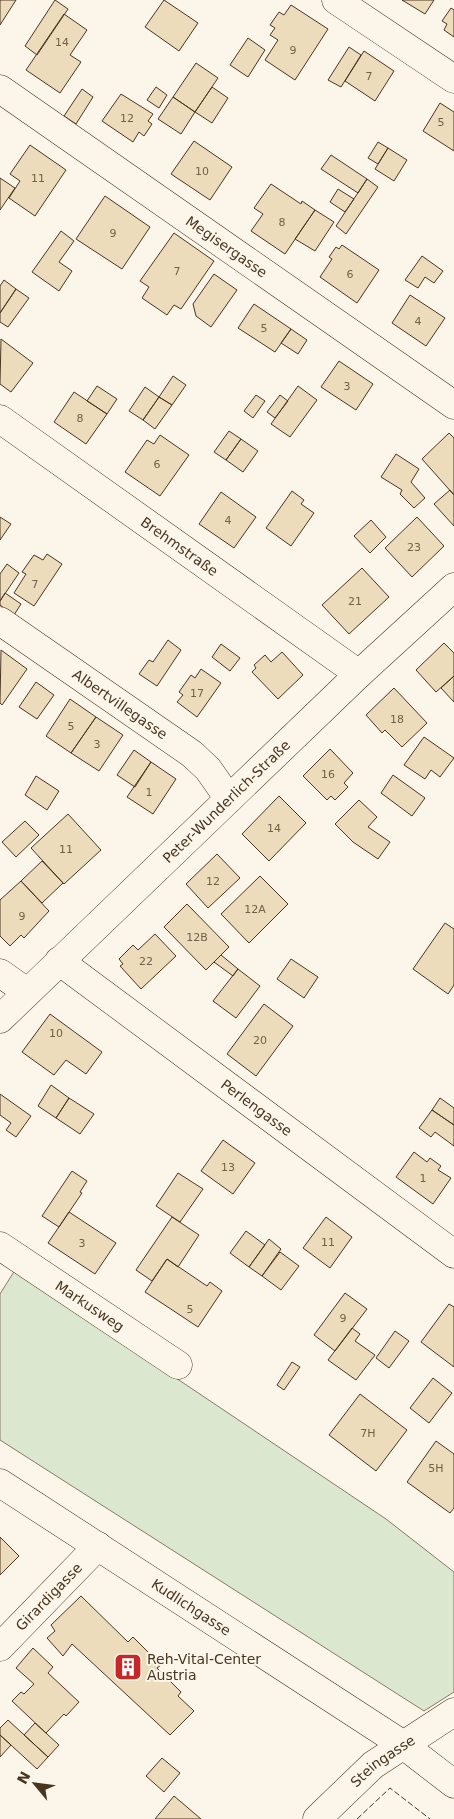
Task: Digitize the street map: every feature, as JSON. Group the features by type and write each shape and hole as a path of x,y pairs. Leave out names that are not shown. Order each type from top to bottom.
{"street":[{"path":"336,0 454,79"},
{"name":"Megisergasse","path":"0,89 454,405"},
{"name":"Brehmstraße","path":"0,419 359,674"},
{"name":"Peter-Wunderlich-Straße","path":"0,1019 359,674 454,587"},
{"name":"Albertvillegasse","path":"0,621 192,754 208,769 229,799"},
{"name":"Perlengasse","path":"59,961 454,1254"},
{"path":"0,973 27,992"},
{"name":"Markusweg","path":"0,1246 178,1365"},
{"name":"Kudlichgasse","path":"0,1483 402,1744 454,1784"},
{"name":"Girardigasse","path":"0,1648 98,1546"},
{"name":"Steingasse","path":"317,1819 373,1765 402,1744 454,1712"}],"green space":[{"path":"15,1270 386,1519 454,1572 454,1692 424,1711 0,1440 0,1294"}],"building":[{"path":"0,0 16,0 0,25"},
{"path":"55,0 68,9 37,55 25,46"},
{"path":"164,0 198,23 179,51 145,27"},
{"path":"402,0 434,0 425,14"},
{"path":"291,5 328,29 295,80 265,60 278,40 270,35 275,28 270,25 279,12 284,15"},
{"path":"451,8 454,10 454,37 444,30 447,24 442,21"},
{"path":"64,14 87,30 70,55 81,62 60,93 26,70"},
{"path":"248,38 265,50 248,77 230,65"},
{"path":"349,47 361,55 341,87 328,80"},
{"path":"364,51 394,71 375,101 345,81"},
{"path":"196,63 218,78 195,112 173,97"},
{"path":"156,87 167,95 159,108 147,100"},
{"path":"212,87 228,98 212,123 195,112"},
{"path":"82,89 93,97 76,124 64,116"},
{"path":"121,94 153,114 148,121 152,124 144,136 139,132 133,142 102,121"},
{"path":"173,97 195,112 181,134 158,119"},
{"path":"440,103 454,112 454,151 423,131"},
{"path":"194,141 232,167 210,200 171,174"},
{"path":"378,142 388,148 378,164 368,158"},
{"path":"30,145 66,170 35,216 9,198 20,181 10,174"},
{"path":"388,148 407,160 394,181 375,169"},
{"path":"331,155 367,179 358,193 321,169"},
{"path":"0,178 15,188 0,210"},
{"path":"367,179 378,187 346,234 336,226"},
{"path":"271,184 301,204 302,201 315,210 285,254 251,231 263,214 254,208"},
{"path":"338,189 354,199 345,212 330,202"},
{"path":"105,196 150,227 122,269 76,239"},
{"path":"315,210 334,222 315,251 295,239"},
{"path":"61,231 74,241 59,262 72,271 59,291 32,272"},
{"path":"174,233 214,261 181,309 174,305 167,315 142,298 149,287 140,281"},
{"path":"342,245 379,270 357,303 320,277 332,259 329,257 336,247 339,249"},
{"path":"422,256 443,271 434,283 425,277 418,288 405,280"},
{"path":"214,274 237,290 211,327 196,316 193,304"},
{"path":"4,280 16,289 0,313 0,286"},
{"path":"16,289 29,298 8,327 0,322 0,313"},
{"path":"410,295 445,318 426,346 392,323"},
{"path":"254,304 291,329 275,352 238,328"},
{"path":"291,329 307,340 298,354 281,343"},
{"path":"1,339 33,363 11,392 0,384"},
{"path":"339,361 373,384 356,410 321,387"},
{"path":"173,376 186,385 172,405 159,397"},
{"path":"97,386 117,399 107,414 87,401"},
{"path":"298,386 317,400 290,437 271,424"},
{"path":"145,387 159,397 143,420 129,411"},
{"path":"74,392 107,414 86,444 54,422"},
{"path":"256,395 265,401 253,418 244,411"},
{"path":"280,395 288,401 275,418 267,412"},
{"path":"159,397 172,405 155,429 143,420"},
{"path":"229,431 241,439 226,460 214,452"},
{"path":"449,433 454,438 454,495 422,459"},
{"path":"160,435 189,455 160,496 125,472 147,440 154,444"},
{"path":"241,439 258,451 243,472 226,460"},
{"path":"396,454 419,469 411,482 425,498 414,508 400,494 402,490 381,477"},
{"path":"450,490 454,495 454,526 434,504"},
{"path":"292,491 304,500 301,504 314,513 291,546 266,528"},
{"path":"221,492 256,517 234,548 199,524"},
{"path":"0,517 11,524 0,540"},
{"path":"417,517 444,546 412,577 385,548"},
{"path":"371,520 386,537 370,553 354,536"},
{"path":"47,554 62,564 34,606 14,593 26,574 22,572 34,555 43,560"},
{"path":"7,564 19,573 0,601 0,574"},
{"path":"362,568 389,597 349,634 322,605"},
{"path":"5,593 21,604 14,615 0,605 0,601"},
{"path":"168,640 181,650 157,686 139,674 149,660 153,662"},
{"path":"444,643 454,653 454,676 436,692 416,670"},
{"path":"221,644 240,658 230,671 212,657"},
{"path":"1,650 27,669 2,705 0,703"},
{"path":"282,652 303,675 278,699 252,672 256,668 254,665 265,655 271,662"},
{"path":"201,669 221,683 197,717 177,702 183,695 179,692 191,675 195,678"},
{"path":"454,676 454,702 441,688"},
{"path":"36,682 54,695 37,719 19,707"},
{"path":"394,688 427,723 402,747 385,730 382,733 366,715"},
{"path":"70,699 96,717 71,753 46,736"},
{"path":"96,717 123,735 99,771 71,753"},
{"path":"424,737 454,758 440,777 431,770 425,779 404,765"},
{"path":"330,749 353,773 344,783 348,787 335,800 331,796 327,800 303,776"},
{"path":"134,750 151,762 135,787 117,775"},
{"path":"151,762 176,779 153,814 127,797"},
{"path":"393,775 425,798 412,816 381,793"},
{"path":"36,776 59,791 47,810 25,795"},
{"path":"279,796 306,823 269,861 242,834"},
{"path":"359,800 377,817 368,827 390,842 378,859 353,842 335,824"},
{"path":"68,814 101,850 64,884 31,848"},
{"path":"25,821 39,835 16,857 2,842"},
{"path":"217,854 240,878 208,908 186,884"},
{"path":"42,861 63,883 42,903 21,881"},
{"path":"260,876 288,904 249,943 221,914"},
{"path":"21,881 49,911 24,938 21,935 10,946 0,936 0,900"},
{"path":"187,904 229,947 206,970 164,927"},
{"path":"445,923 454,929 454,985 448,994 413,969"},
{"path":"155,934 176,956 141,989 120,966 123,964 119,959 133,945 138,950"},
{"path":"221,955 238,969 233,976 214,962"},
{"path":"291,959 318,977 304,998 277,979"},
{"path":"238,969 260,986 236,1018 213,1001"},
{"path":"264,1004 293,1026 256,1076 227,1054"},
{"path":"50,1014 102,1052 86,1074 66,1060 54,1075 22,1052"},
{"path":"51,1085 69,1098 56,1118 38,1106"},
{"path":"0,1094 31,1116 16,1137 6,1130 11,1123 0,1115"},
{"path":"69,1098 94,1114 80,1134 56,1118"},
{"path":"440,1098 454,1108 454,1125 432,1110"},
{"path":"432,1110 454,1125 454,1146 435,1132 431,1137 419,1128"},
{"path":"223,1140 255,1163 233,1194 201,1171"},
{"path":"414,1152 427,1162 430,1158 441,1166 438,1170 451,1178 433,1204 396,1177"},
{"path":"72,1171 87,1181 80,1192 82,1193 59,1227 42,1216"},
{"path":"178,1173 203,1189 180,1222 156,1206"},
{"path":"69,1212 116,1243 95,1274 48,1243"},
{"path":"172,1217 199,1235 178,1267 167,1259 152,1281 136,1270"},
{"path":"326,1217 352,1237 330,1268 303,1248"},
{"path":"246,1231 265,1245 249,1267 230,1253"},
{"path":"269,1239 281,1249 262,1276 249,1267"},
{"path":"280,1252 299,1266 281,1290 262,1276"},
{"path":"167,1259 207,1286 210,1282 222,1291 198,1327 145,1292"},
{"path":"345,1293 367,1309 335,1351 314,1335"},
{"path":"449,1304 454,1307 454,1367 421,1342"},
{"path":"352,1328 360,1334 355,1341 375,1355 356,1380 328,1360"},
{"path":"395,1331 409,1341 389,1368 376,1358"},
{"path":"292,1362 300,1367 284,1390 277,1385"},
{"path":"433,1378 452,1393 429,1423 410,1408"},
{"path":"360,1394 407,1430 376,1471 329,1435"},
{"path":"436,1441 454,1454 454,1508 450,1513 407,1482"},
{"path":"0,1537 19,1556 0,1575"},
{"name":"Reh-Vital-Center Austria","path":"81,1596 128,1642 133,1637 161,1665 157,1668 181,1692 178,1696 194,1711 170,1735 72,1644 63,1656 47,1638 55,1631 51,1625"},
{"path":"33,1648 53,1667 48,1673 79,1702 66,1716 64,1714 46,1733 12,1701 21,1692 24,1694 34,1684 16,1668"},
{"path":"8,1720 48,1757 37,1769 0,1735 0,1728"},
{"path":"35,1723 59,1745 48,1757 24,1735"},
{"path":"0,1735 11,1745 0,1757"},
{"path":"162,1758 180,1773 164,1792 146,1776"},
{"path":"174,1796 201,1819 155,1819"}],"fence":[{"path":"357,1819 390,1788 430,1819"}],"place":[{"name":"Reh-Vital-Center Austria","path":"128,1667"}]}
